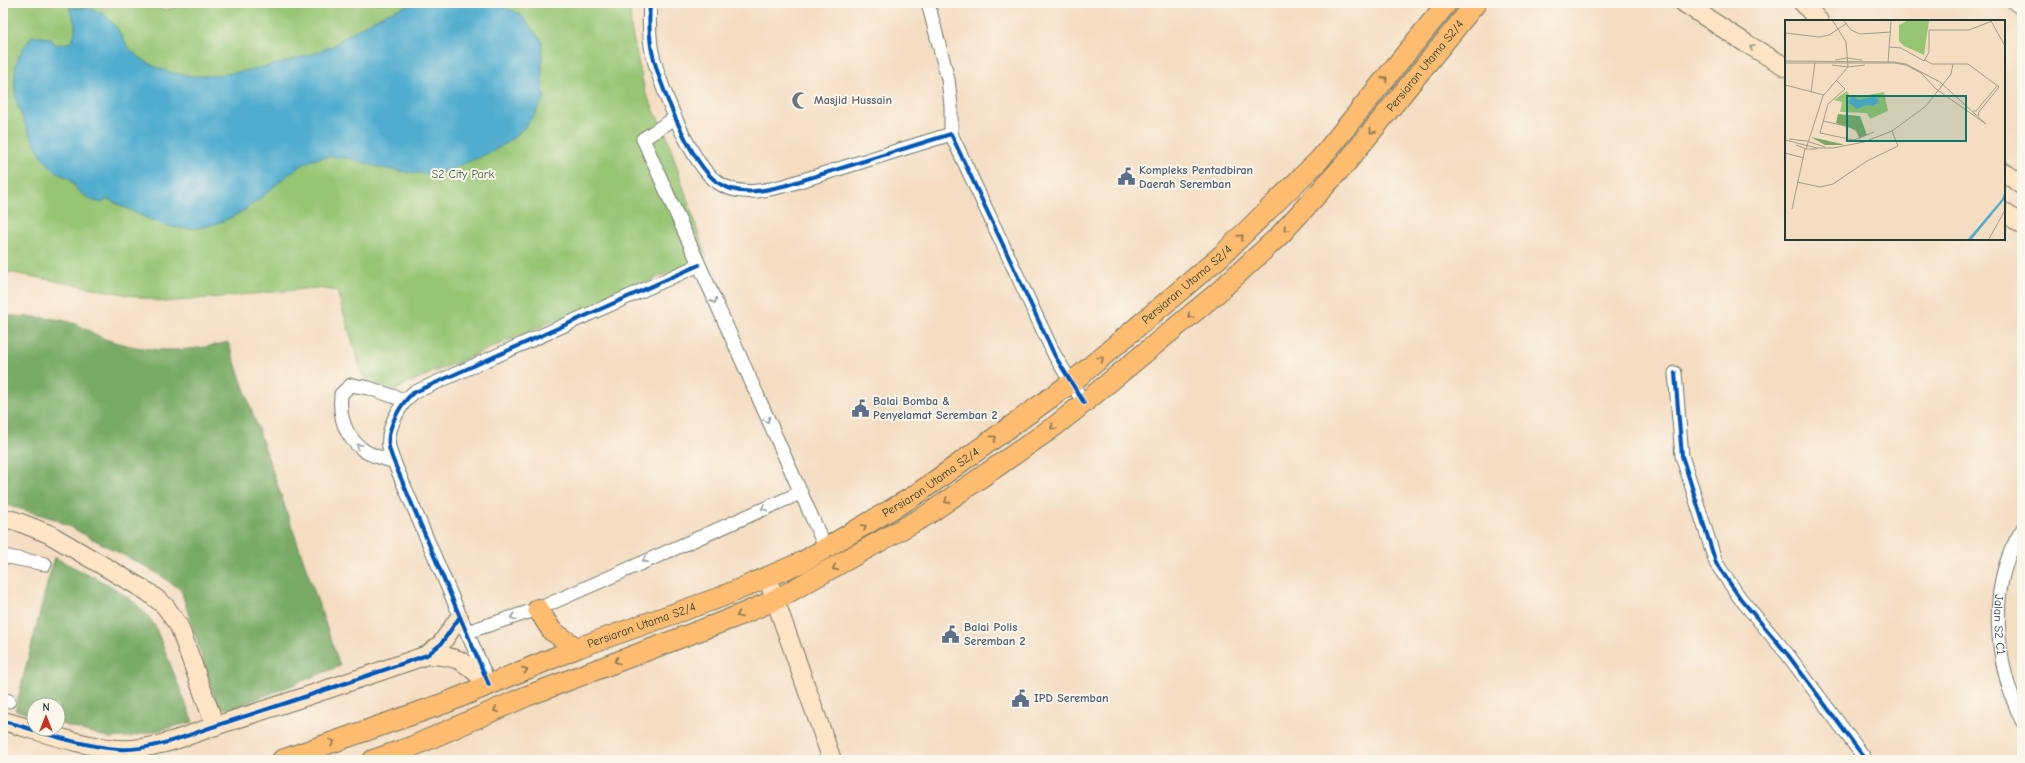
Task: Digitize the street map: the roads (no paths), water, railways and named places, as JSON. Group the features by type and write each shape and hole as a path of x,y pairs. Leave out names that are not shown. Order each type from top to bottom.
{"main road":[{"name":"Persiaran Utama S2/4","path":"282,760 448,702 577,648 721,597 802,562 914,496 1071,383 1222,255 1320,159 1448,3"},
{"name":"Persiaran Utama S2/4","path":"373,760 412,747 527,696 730,619 774,600 927,515 1055,426 1216,294 1279,236 1346,163 1476,3"},
{"path":"914,496 927,515"},
{"path":"538,609 552,631 577,648"},
{"path":"489,685 500,692 527,696"}],"street":[{"path":"650,3 651,46 675,118 700,165 717,182 742,192 761,191 787,186 951,134"},
{"path":"928,3 948,79 951,106 951,134 1055,356 1084,403"},
{"path":"1684,3 1747,44 1785,66"},
{"path":"1803,3 1818,20"},
{"path":"2014,3 2022,9"},
{"path":"675,118 643,139 826,549"},
{"path":"2005,173 2022,185"},
{"path":"2005,213 2022,225"},
{"path":"489,685 394,462 389,446 394,420 404,400 413,393 426,387 699,265"},
{"path":"1675,373 1682,456 1716,563 1740,598 1788,655 1866,760"},
{"path":"394,462 362,450 347,433 340,410 341,394 351,385 369,388 404,400"},
{"path":"3,721 85,743 118,749 142,748 157,744 312,695 428,655 463,625 538,609 800,493"},
{"path":"3,518 16,521 49,534 148,592 165,606 179,626 215,726"},
{"name":"Jalan S2 C1","path":"2022,530 2005,564 2000,592 1999,623 2002,664 2012,698 2022,721"},
{"path":"3,556 46,564"},
{"path":"767,577 832,760"},
{"path":"428,655 451,656 462,660 489,685"}],"water":[{"path":"423,3 497,4 520,14 542,41 542,85 545,97 529,122 512,139 501,146 477,158 440,173 423,174 398,171 347,158 319,158 299,167 258,200 234,216 208,226 180,228 165,225 107,199 102,203 83,195 75,188 71,179 57,172 44,159 23,120 17,103 15,75 20,54 32,36 50,38 56,45 71,42 75,25 69,8 91,9 103,14 118,30 129,48 151,65 177,74 209,76 263,67 315,53 333,46 346,36 383,15 403,7"}],"place":[{"name":"Masjid Hussain","path":"801,100"},
{"name":"Kompleks Pentadbiran Daerah Seremban","path":"1126,177"},
{"name":"Balai Bomba & Penyelamat Seremban 2","path":"860,408"},
{"name":"Balai Polis Seremban 2","path":"951,634"},
{"name":"IPD Seremban","path":"1021,698"}],"park label":[{"name":"S2 City Park","path":"463,174"}]}
